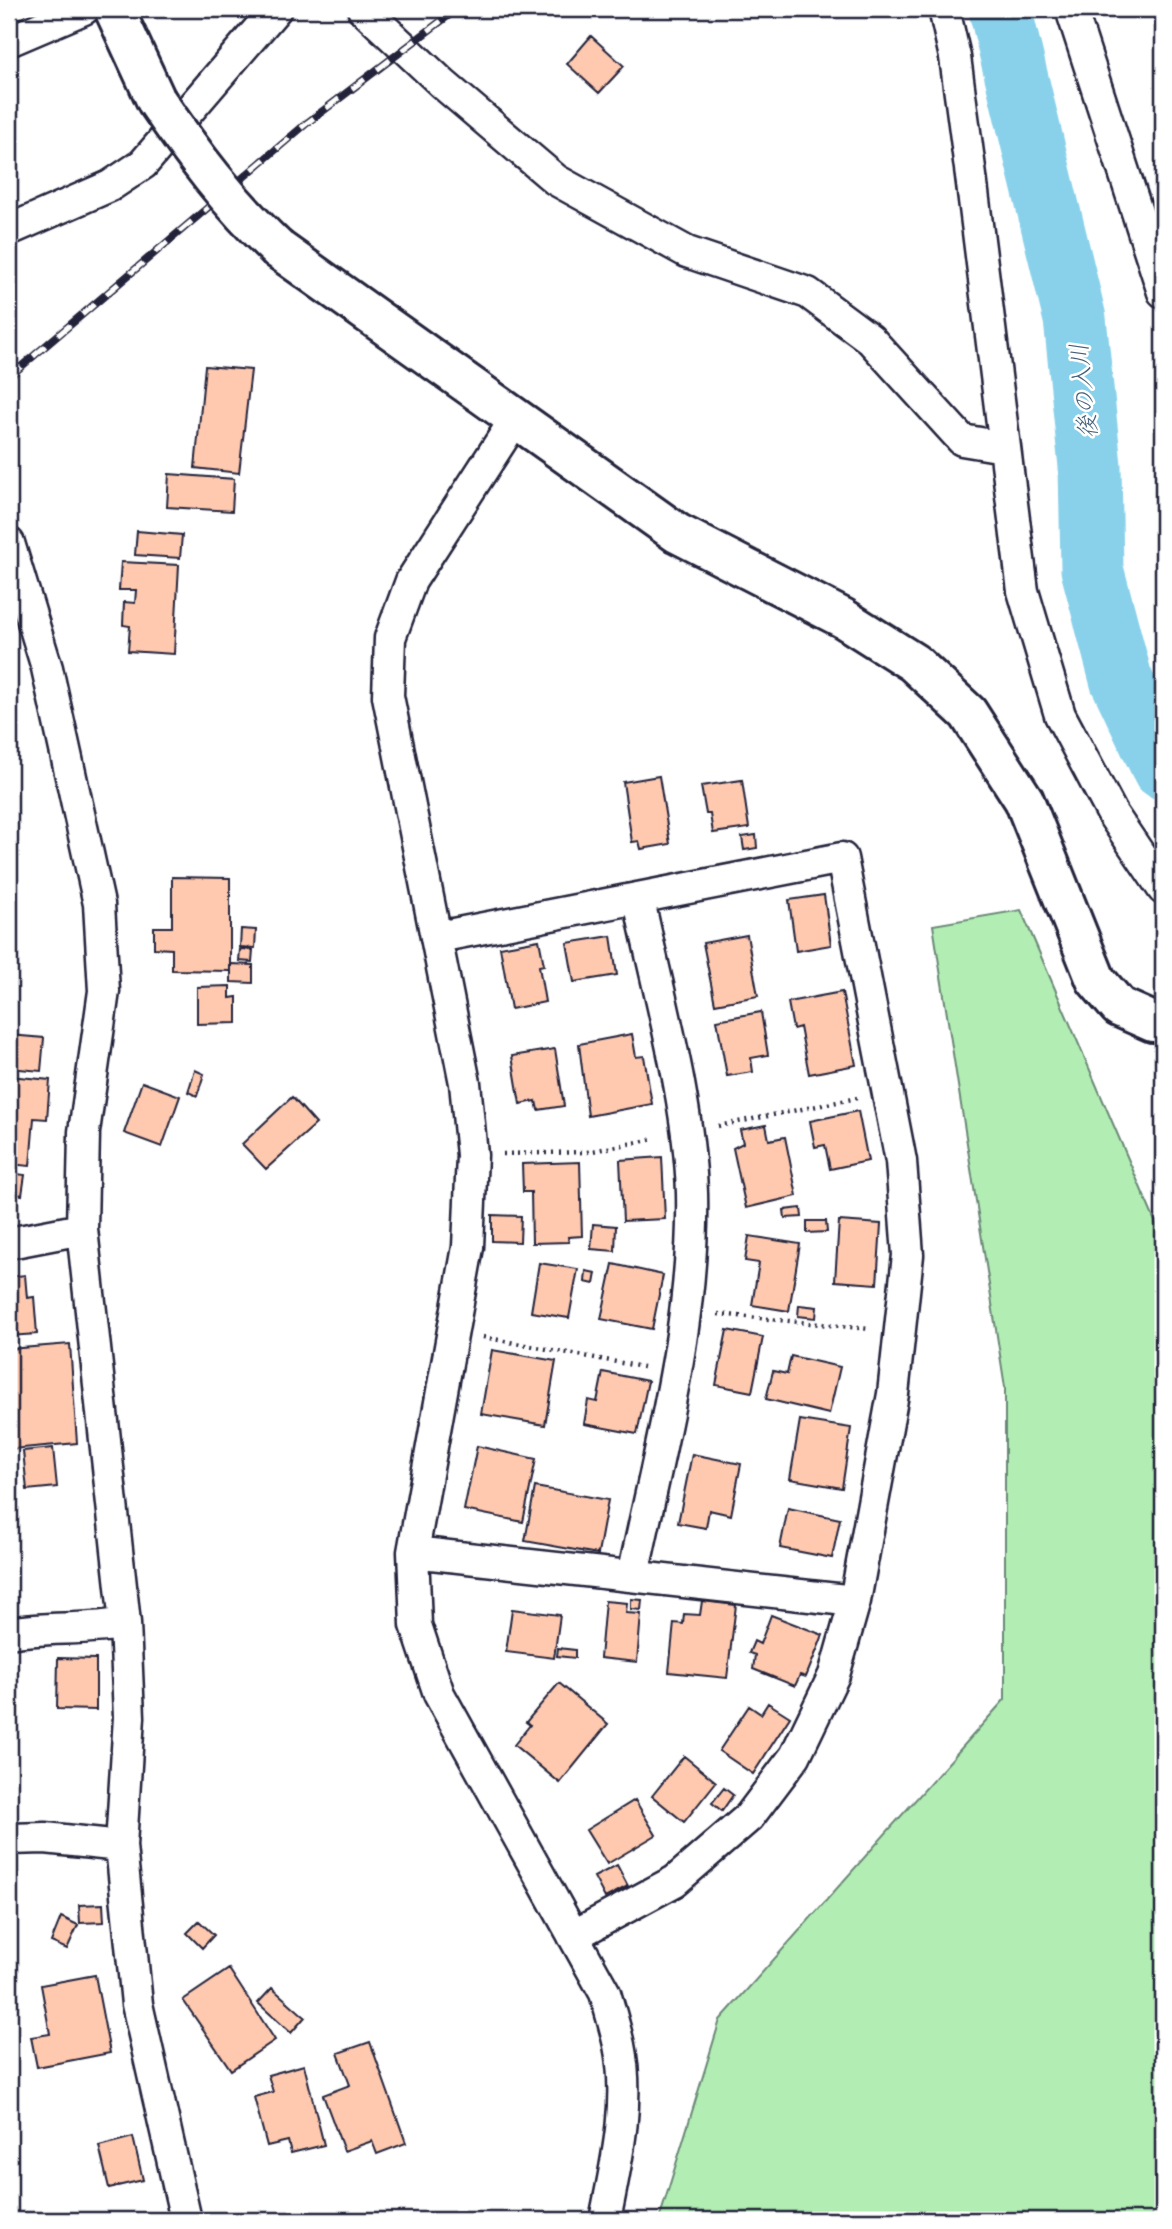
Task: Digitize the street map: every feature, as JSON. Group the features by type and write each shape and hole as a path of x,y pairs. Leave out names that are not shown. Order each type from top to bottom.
{"street":[{"path":"9,41 84,9"},
{"path":"114,9 156,100 200,166 229,201 278,249 677,533 843,618 914,663 968,713 1024,800 1096,980 1119,1007 1153,1022 1163,1022"},
{"path":"9,229 110,186 143,164 276,9"},
{"path":"363,9 443,84 556,180 687,252 808,293 870,340 962,440 1004,447"},
{"path":"944,9 955,57 970,163 1023,592 1060,715 1113,815 1163,889"},
{"path":"1070,9 1163,292"},
{"path":"516,418 411,581 390,638 388,696 465,1083 472,1156 468,1247 413,1552 416,1625 439,1694 605,1993 620,2047 623,2092 620,2141 605,2220"},
{"path":"9,543 47,668 99,904 104,991 84,1132 82,1229 125,1623 129,1717 121,1846 137,2004 186,2220"},
{"path":"438,937 639,900 842,858 901,1161 908,1255 902,1332 855,1601 834,1675 795,1756 749,1817 675,1881 573,1936"},
{"path":"633,1576 687,1310 692,1192 687,1132 639,900"},
{"path":"9,1243 82,1229"},
{"path":"413,1552 855,1601"},
{"path":"9,1633 33,1629 103,1628 125,1623"},
{"path":"9,1839 45,1838 121,1846"}],"path":[{"path":"687,1310 902,1332"},
{"path":"453,1331 675,1374"}],"green space":[{"path":"1021,910 1163,1240 1163,2219 659,2220 720,2020 1005,1699 1005,1387 933,925"}],"building":[{"path":"591,36 624,66 599,93 567,64"},
{"path":"1163,203 1163,229 1157,204"},
{"path":"205,366 251,370 239,473 195,468"},
{"path":"169,474 234,479 232,511 167,507"},
{"path":"137,531 182,535 180,558 135,555"},
{"path":"121,562 179,565 174,654 128,651 130,626 123,625 124,602 135,603 136,590 119,590"},
{"path":"659,776 670,844 641,849 639,841 632,842 623,782"},
{"path":"742,780 749,828 713,833 701,786"},
{"path":"756,835 757,848 744,850 742,837"},
{"path":"172,877 230,878 230,971 172,970 172,949 154,948 154,927 172,927"},
{"path":"824,895 831,945 796,951 789,900"},
{"path":"241,929 256,930 255,948 240,947"},
{"path":"747,935 758,996 715,1004 703,943"},
{"path":"611,936 617,975 574,982 567,943"},
{"path":"539,940 544,965 539,966 545,1002 511,1009 500,947"},
{"path":"240,949 253,950 252,962 239,961"},
{"path":"231,964 253,965 253,983 231,982"},
{"path":"230,986 230,998 237,997 237,1023 197,1024 197,987"},
{"path":"842,992 856,1065 809,1074 800,1027 793,1029 788,1002"},
{"path":"761,1012 768,1055 751,1058 753,1072 727,1076 717,1020"},
{"path":"632,1034 636,1057 644,1056 652,1104 588,1116 579,1044"},
{"path":"9,1035 44,1038 41,1071 9,1068"},
{"path":"555,1049 564,1106 538,1110 536,1101 520,1104 512,1056"},
{"path":"195,1070 204,1074 197,1096 188,1092"},
{"path":"9,1076 50,1080 47,1119 34,1118 30,1166 9,1164"},
{"path":"142,1082 180,1096 162,1147 124,1133"},
{"path":"292,1097 316,1124 266,1169 242,1144"},
{"path":"858,1111 868,1161 830,1169 825,1145 815,1147 810,1121"},
{"path":"766,1125 769,1140 785,1137 797,1196 746,1208 733,1148 743,1143 740,1130"},
{"path":"662,1157 665,1219 623,1221 620,1160"},
{"path":"580,1162 582,1236 568,1237 569,1242 532,1243 531,1192 523,1192 522,1164"},
{"path":"9,1173 25,1175 22,1195 9,1193"},
{"path":"801,1208 802,1217 785,1218 784,1210"},
{"path":"492,1215 521,1216 520,1242 492,1241"},
{"path":"807,1221 826,1221 827,1232 807,1233"},
{"path":"839,1221 881,1224 877,1284 835,1281"},
{"path":"593,1224 616,1226 615,1251 591,1249"},
{"path":"749,1236 800,1244 789,1311 752,1305 759,1263 745,1261"},
{"path":"539,1263 578,1269 569,1318 531,1312"},
{"path":"613,1264 663,1275 652,1329 601,1319"},
{"path":"586,1271 596,1273 594,1284 585,1282"},
{"path":"25,1275 27,1298 34,1297 37,1334 9,1336 9,1277"},
{"path":"799,1305 817,1307 816,1318 798,1316"},
{"path":"727,1330 763,1337 752,1392 716,1385"},
{"path":"70,1344 77,1443 12,1449 9,1349"},
{"path":"492,1350 556,1361 545,1425 481,1414"},
{"path":"791,1356 840,1367 829,1414 766,1399 773,1371 787,1374"},
{"path":"603,1372 648,1381 637,1434 584,1424 588,1400 597,1402"},
{"path":"800,1420 851,1428 842,1488 790,1479"},
{"path":"477,1446 536,1459 523,1522 464,1510"},
{"path":"53,1448 57,1487 27,1490 23,1451"},
{"path":"692,1454 741,1464 731,1515 709,1510 706,1528 678,1523"},
{"path":"535,1487 608,1500 598,1554 525,1541"},
{"path":"788,1508 840,1519 832,1558 780,1548"},
{"path":"12,1596 15,1616 9,1617 9,1597"},
{"path":"631,1599 642,1600 641,1610 631,1609"},
{"path":"605,1601 627,1603 626,1613 641,1614 637,1662 600,1658"},
{"path":"702,1601 736,1605 727,1678 669,1672 674,1623 683,1624 684,1614 700,1615"},
{"path":"512,1609 560,1615 554,1658 506,1652"},
{"path":"771,1615 823,1635 806,1677 800,1675 795,1686 753,1669 755,1655 749,1653 754,1641 760,1644"},
{"path":"558,1648 575,1650 575,1658 557,1656"},
{"path":"58,1658 96,1659 96,1710 57,1709"},
{"path":"559,1683 608,1724 560,1783 514,1745 530,1725 526,1722"},
{"path":"768,1703 790,1717 753,1774 719,1751 749,1706 761,1714"},
{"path":"684,1756 716,1782 684,1822 652,1796"},
{"path":"724,1788 733,1795 722,1811 712,1803"},
{"path":"635,1800 656,1835 607,1864 586,1830"},
{"path":"617,1865 628,1886 605,1898 594,1877"},
{"path":"103,1904 104,1922 80,1923 79,1905"},
{"path":"61,1917 78,1925 67,1949 51,1942"},
{"path":"199,1921 214,1935 202,1948 187,1933"},
{"path":"229,1969 275,2040 231,2070 183,2000"},
{"path":"95,1975 110,2053 37,2067 31,2037 50,2034 41,1985"},
{"path":"272,1988 305,2017 291,2033 258,2003"},
{"path":"370,2042 406,2143 377,2154 372,2141 344,2151 323,2095 350,2085 338,2053"},
{"path":"304,2065 324,2145 291,2153 288,2141 267,2146 254,2097 273,2092 268,2075"},
{"path":"133,2137 143,2180 109,2188 99,2146"}],"waterway":[{"name":"後の入川","path":"1000,9 1075,319 1090,466 1092,569 1121,679 1163,768"}],"railway":[{"path":"9,377 307,123 457,9"}]}
